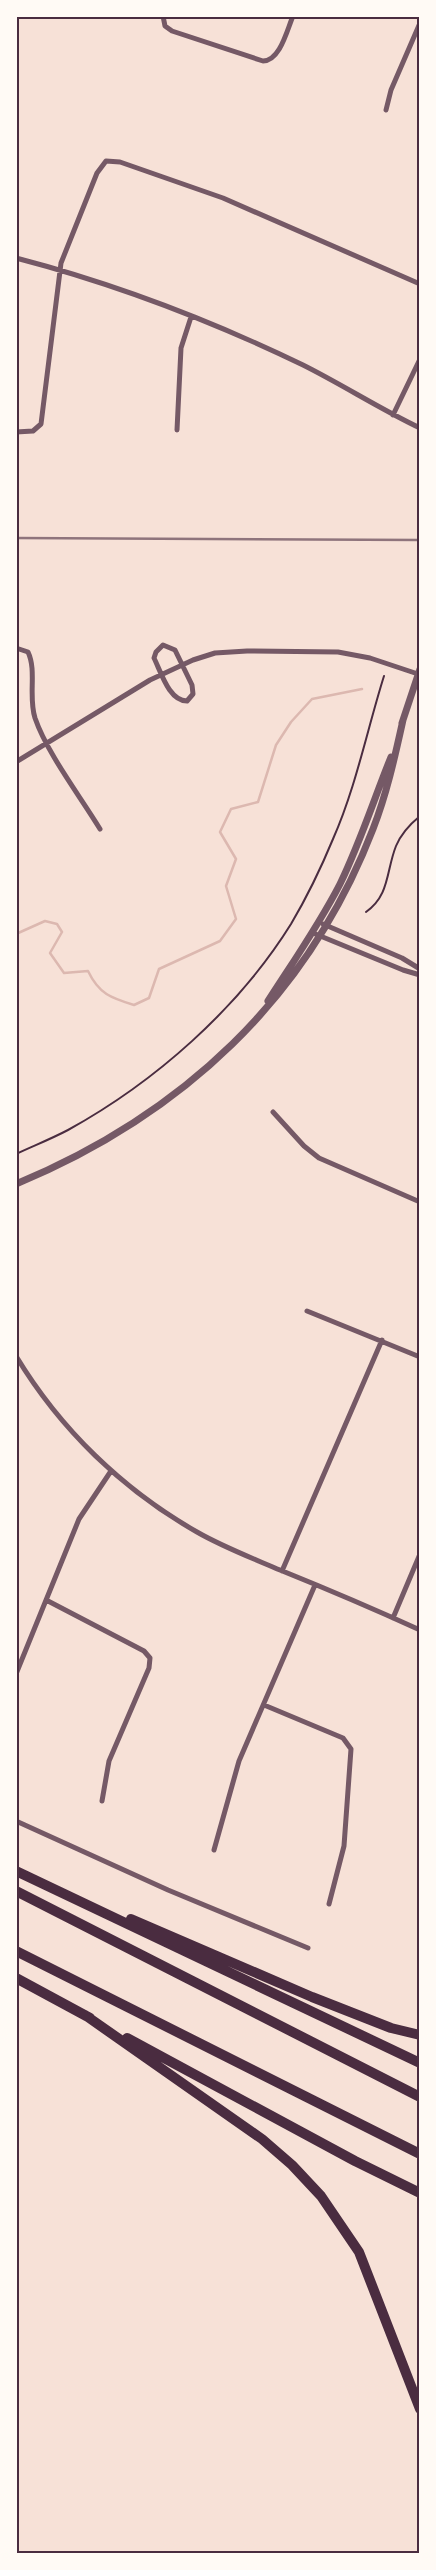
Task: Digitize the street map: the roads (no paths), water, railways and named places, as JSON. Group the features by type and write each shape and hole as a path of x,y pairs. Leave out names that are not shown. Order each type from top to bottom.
{"highway":[{"path":"16,1871 420,2063"},
{"path":"16,1891 420,2097"},
{"path":"84,1904 135,1920 321,2001 391,2028 420,2035"},
{"path":"16,1951 420,2154"},
{"path":"16,1978 355,2161 420,2193"},
{"path":"85,2015 262,2139 292,2165 321,2196 359,2252 420,2408"}],"street":[{"path":"163,16 164,23 172,31 258,60 271,60 277,52 293,16"},
{"path":"386,110 391,90 420,23"},
{"path":"16,432 33,431 41,424 59,269 65,248 93,181 99,168 106,161 120,162 223,198 420,284"},
{"path":"16,258 59,269 130,293 191,317 300,364 420,428"},
{"path":"177,430 181,348 191,317"},
{"path":"393,415 420,359"},
{"path":"164,645 174,650 182,664 194,691 190,700 183,701 176,698 162,674 154,658 156,652 164,645"},
{"path":"16,648 28,652 32,663 33,710 47,743 100,829"},
{"path":"16,762 162,674 182,664 225,652 308,650 359,656 419,671 356,848 313,933 255,1020"},
{"path":"16,1184 90,1150 142,1118 173,1096 212,1063 289,983 328,926 374,828 388,784 403,720"},
{"path":"319,922 402,958 420,969"},
{"path":"313,933 420,975"},
{"path":"273,1112 304,1146 319,1158 420,1202"},
{"path":"307,1312 382,1340 420,1357"},
{"path":"282,1571 382,1340"},
{"path":"16,1356 58,1415 111,1471 155,1506 198,1533 420,1630"},
{"path":"16,1674 48,1601 79,1519 111,1471"},
{"path":"393,1618 420,1554"},
{"path":"214,1850 233,1777 315,1585"},
{"path":"48,1601 144,1651 150,1658 149,1668 110,1761 102,1802"},
{"path":"264,1705 343,1738 349,1744 351,1754 346,1833 329,1904"},
{"path":"16,1821 168,1890 308,1948"}],"waterway":[{"path":"16,934 45,921 57,924 62,932 50,953 64,973 88,971 92,979 106,994 134,1005 149,998 159,969 220,941 236,919 226,886 236,859 220,832 231,809 258,802 276,745 291,722 312,699 362,689"}],"railway":[{"path":"16,538 420,540"}]}
